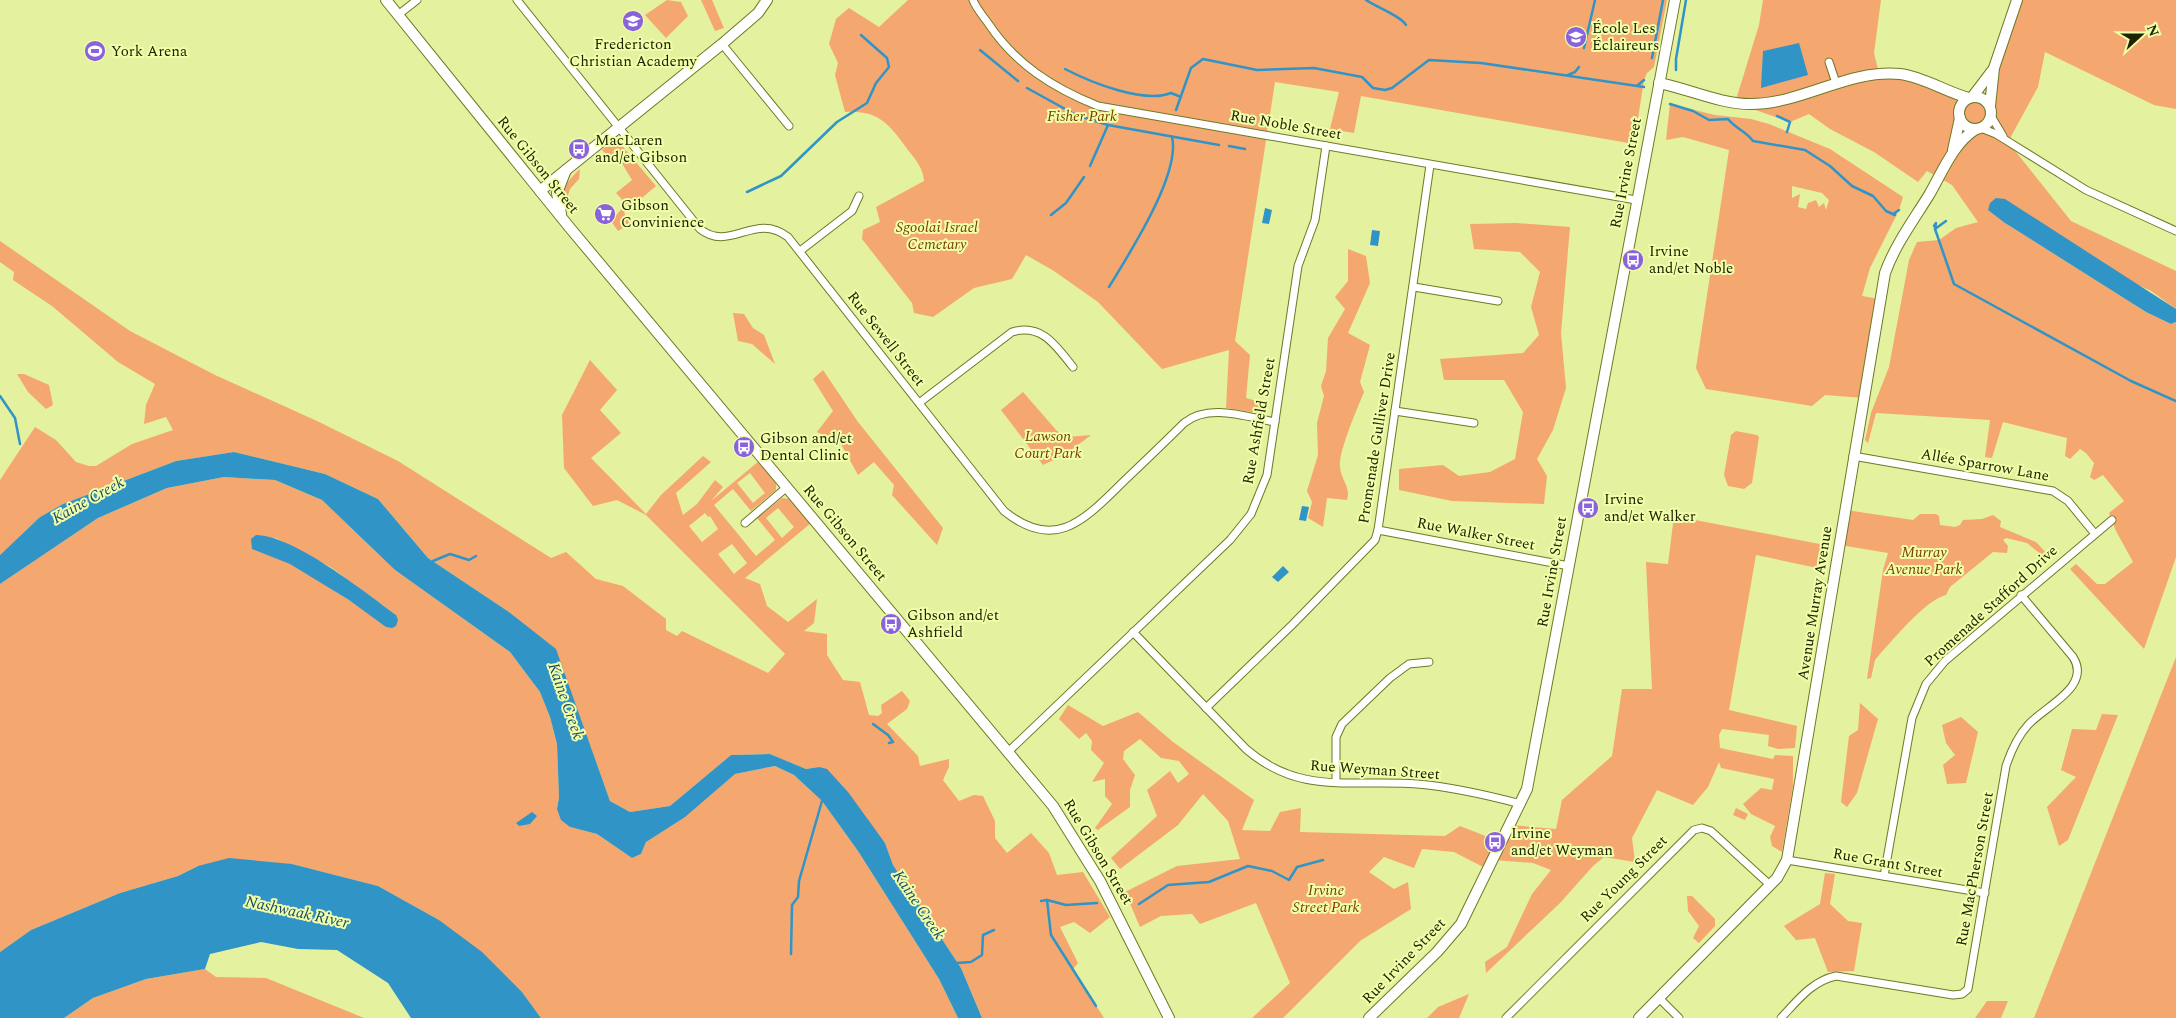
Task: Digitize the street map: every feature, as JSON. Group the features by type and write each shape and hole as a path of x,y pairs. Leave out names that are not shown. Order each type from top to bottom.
{"street":[{"name":"Rue Gibson Street","path":"386,0 563,219 1053,806 1087,858 1118,914 1169,1018"},
{"path":"398,15 417,0"},
{"name":"Rue Sewell Street","path":"517,0 700,229 706,234 720,238 752,228 766,227 782,232 800,250 1004,511 1026,526 1054,530 1082,521 1191,418 1207,412 1216,412 1275,422"},
{"path":"540,191 567,167 722,44 758,12 766,0"},
{"name":"Rue Noble Street","path":"973,0 993,32 1008,50 1027,67 1054,86 1082,100 1117,110 1636,200"},
{"name":"Rue Irvine Street","path":"1369,1018 1438,952 1461,924 1527,789 1675,0"},
{"path":"1978,128 1986,125 1990,111 1994,68 2017,0"},
{"path":"722,44 789,126"},
{"path":"1829,62 1836,83"},
{"path":"1959,115 1961,104 1971,97 1994,68"},
{"path":"1658,83 1725,101 1752,104 1782,99 1836,83 1887,74 1902,74 1971,97 1983,98 2008,142"},
{"path":"1936,86 1954,102 1965,126 1978,128 2008,142 2086,190 2176,231"},
{"name":"Avenue Murray Avenue","path":"1952,153 1959,115"},
{"name":"Avenue Murray Avenue","path":"1639,1018 1770,885 1783,870 1787,860 1885,273 1892,253 1952,153 1968,133 1978,128"},
{"name":"Rue Ashfield Street","path":"1008,752 1230,540 1251,514 1267,475 1298,266 1315,220 1326,146"},
{"name":"Promenade Gulliver Drive","path":"1206,708 1375,540 1414,286 1430,165"},
{"path":"563,219 557,193 567,167"},
{"path":"800,250 852,211 859,196"},
{"path":"1414,286 1498,301"},
{"path":"919,403 1012,332 1023,329 1034,330 1045,335 1074,366"},
{"path":"1395,411 1474,423"},
{"name":"Allée Sparrow Lane","path":"1853,456 2053,491 2068,500 2095,534"},
{"path":"744,523 787,488"},
{"name":"Promenade Stafford Drive","path":"1884,876 1909,728 1918,700 1926,684 1945,661 2112,520"},
{"name":"Rue Walker Street","path":"1378,530 1568,566"},
{"name":"Rue MacPherson Street","path":"1781,1018 1811,987 1836,976 1953,995 1965,992 1969,985 2006,766 2011,750 2029,724 2072,687 2078,676 2076,662 2073,657 2021,595"},
{"name":"Rue Weyman Street","path":"1134,632 1246,749 1270,767 1302,780 1417,784 1464,791 1521,804"},
{"path":"1336,782 1336,737 1342,724 1390,678 1408,664 1429,662"},
{"name":"Rue Young Street","path":"1506,1018 1694,830 1702,828 1711,831 1770,885"},
{"name":"Rue Grant Street","path":"1787,860 1985,893"},
{"path":"1659,998 1679,1018"}],"green space":[{"path":"667,0 681,2 688,16 666,38 645,15"},
{"path":"701,0 712,0 724,28 715,31"},
{"path":"908,0 1667,0 1654,67 1647,73 1644,80 1634,144 1361,96 1354,133 1330,129 1339,92 1275,82 1235,341 1250,355 1246,398 1267,404 1265,414 1226,408 1229,350 1162,369 1098,302 1054,271 1026,255 1012,279 974,288 933,317 914,313 912,303 862,239 863,230 880,222 876,207 924,181 921,168 889,126 882,120 867,113 845,112 835,75 838,63 829,44 836,19 849,8 879,27"},
{"path":"1763,0 1881,0 1874,53 1879,73 1936,86 1961,104 1971,98 1983,98 2017,0 2176,0 2176,109 2154,105 2045,52 2038,87 2008,142 2071,221 2176,271 2176,309 2151,291 2005,223 2146,312 2171,324 2176,322 2176,557 2144,649 2070,569 2076,564 2097,584 2105,584 2133,562 2116,531 2109,513 2124,501 2103,475 2094,480 2090,477 2094,463 2086,453 2080,449 2070,459 2065,456 2067,438 2003,422 1992,458 1985,457 1990,420 1876,413 1868,443 1865,440 1871,413 1889,367 1909,260 1917,242 1939,240 1956,228 1978,222 1952,185 1927,171 1918,182 1874,152 1830,129 1809,114 1790,122 1735,103 1759,25"},
{"path":"1670,104 1715,115 1751,119 1769,124 1830,149 1903,197 1899,210 1870,268 1862,296 1879,299 1863,398 1825,395 1812,406 1706,389 1696,368 1729,150 1683,137 1666,140","holes":["1792,186 1822,193 1829,200 1826,210 1824,203 1819,207 1816,200 1808,203 1806,209 1798,207 1800,194 1792,198"]},
{"path":"618,141 656,186 624,213 631,223 618,231 611,221 626,204 616,193 632,180 617,155 609,157 602,150 612,142"},
{"path":"580,169 579,179 570,189 568,195 575,207 573,216 564,203 563,191"},
{"path":"1516,223 1570,227 1561,333 1566,388 1553,430 1537,459 1547,476 1544,504 1452,501 1399,490 1399,469 1443,465 1459,476 1490,472 1515,459 1523,412 1504,380 1444,380 1440,359 1523,353 1539,335 1531,307 1540,272 1520,252 1474,249 1470,224"},
{"path":"0,241 130,331 215,375 317,421 398,461 551,558 566,552 596,579 623,586 666,619 666,630 677,636 682,631 768,673 785,654 646,515 617,500 593,506 564,468 562,415 590,360 617,390 600,410 621,433 591,458 646,514 661,495 703,456 711,462 676,493 683,515 697,504 715,480 723,487 711,501 759,461 776,483 776,490 751,511 733,489 714,505 756,556 775,540 757,518 782,498 790,499 811,523 745,578 760,584 767,606 788,622 817,599 814,623 804,631 827,634 827,655 843,680 860,682 869,715 878,716 882,713 881,705 902,691 910,701 907,709 887,724 918,756 920,766 949,759 949,767 943,780 959,801 974,795 983,796 995,821 995,838 1007,853 1031,833 1049,853 1057,875 1083,872 1110,917 1090,933 1074,922 1060,927 1078,963 1073,969 1104,1018 982,1018 961,968 893,865 885,843 819,767 806,769 770,754 731,755 670,806 630,812 610,801 555,649 509,612 428,558 378,499 325,474 234,452 176,461 63,504 40,517 0,555 0,480 35,427 56,440 76,462 89,466 96,466 132,444 173,430 166,417 144,424 146,405 155,384 118,362 52,306 13,280 14,272 0,262","holes":["750,473 765,493 753,503 737,483","778,508 794,527 782,538 766,518","705,513 708,517 710,516 718,529 702,542 689,526","732,544 747,563 734,574 718,554"]},
{"path":"1348,249 1366,256 1370,283 1348,333 1370,345 1360,382 1364,392 1340,460 1341,472 1348,491 1347,500 1327,498 1323,527 1308,518 1312,502 1307,491 1318,455 1317,423 1324,396 1321,386 1326,371 1328,338 1345,309 1335,297 1348,281"},
{"path":"733,313 744,314 753,328 764,335 775,364 752,344 738,341"},
{"path":"823,370 858,422 943,528 937,545 892,495 894,485 874,462 858,475 841,444 817,432 833,411 813,379"},
{"path":"17,374 24,374 49,385 53,405 46,409 28,392"},
{"name":"Lawson Court Park","path":"1023,392 1057,431 1068,437 1091,435 1066,454 1043,465 1001,410"},
{"path":"1736,431 1759,437 1752,483 1744,489 1728,486 1724,475 1731,435"},
{"path":"224,477 275,480 322,500 395,570 510,652 540,692 550,717 557,744 559,797 557,809 570,827 597,834 632,858 641,854 646,842 735,774 775,766 794,775 822,801 858,851 939,979 958,1018 541,1018 522,992 439,920 378,886 292,864 198,866 178,876 120,893 31,930 0,952 0,584 98,518 167,488","holes":["274,537 332,568 396,615 352,602 336,592 291,560"]},
{"name":"Murray Avenue Park","path":"1846,510 1913,520 1920,514 1936,514 1939,516 1940,525 1955,527 1960,525 1963,520 1982,519 1993,515 2001,521 2000,527 2036,542 2049,556 2044,557 2027,543 2006,538 2003,540 2008,546 2007,553 1993,552 1950,587 1946,595 1919,612 1875,660 1871,678 1867,679 1883,570 1888,553 1840,545"},
{"name":"Irvine Street Park","path":"1674,516 1825,545 1822,569 1756,555 1729,710 1797,726 1795,748 1778,749 1768,746 1769,735 1722,729 1719,735 1720,748 1773,759 1775,755 1793,756 1793,786 1782,852 1772,846 1770,837 1775,826 1751,814 1743,804 1761,788 1772,790 1774,779 1721,768 1719,762 1708,787 1693,805 1657,790 1632,838 1635,862 1604,857 1593,866 1560,903 1486,973 1485,962 1507,947 1532,894 1551,870 1533,863 1494,860 1489,870 1454,852 1422,849 1414,868 1384,857 1369,872 1394,889 1408,882 1411,909 1360,941 1283,1018 1252,1018 1290,983 1256,903 1200,924 1192,914 1161,916 1140,927 1125,892 1177,866 1240,859 1228,821 1203,794 1178,825 1120,869 1111,858 1157,816 1147,790 1170,771 1178,783 1189,774 1179,761 1161,758 1140,739 1124,751 1123,759 1135,775 1130,790 1130,807 1098,830 1095,828 1112,804 1105,796 1105,779 1092,782 1104,763 1091,750 1092,741 1086,733 1079,739 1059,719 1068,705 1103,726 1138,712 1173,742 1254,800 1242,830 1270,831 1280,812 1301,808 1300,832 1445,836 1460,826 1493,839 1504,839 1511,825 1556,829 1562,800 1612,756 1622,689 1652,689 1646,562 1668,564"},
{"path":"2176,657 2176,1018 2034,1018"},
{"path":"1860,703 1878,719 1857,793 1847,807 1841,802 1849,736 1858,730"},
{"path":"2102,714 2118,715 2068,840 2059,846 2047,807 2076,777 2061,770 2072,729 2096,730"},
{"path":"1961,717 1978,732 1966,783 1947,784 1943,765 1955,755 1946,743 1942,725"},
{"path":"1736,808 1748,814 1745,820 1733,815"},
{"path":"1825,873 1835,874 1830,904 1848,921 1862,923 1854,971 1828,972 1815,938 1796,940 1784,926 1820,904"},
{"path":"1687,896 1692,896 1715,919 1715,926 1699,943 1693,938 1699,926 1688,911"},
{"path":"205,969 216,977 266,978 364,1018 64,1018 93,998 146,979"},
{"path":"1469,994 1459,1018 1427,1018 1438,1007"},
{"path":"1987,1001 2008,1001 2001,1018 1975,1018"}],"water":[{"path":"1799,43 1808,75 1761,88 1763,51"},
{"path":"1996,198 2005,199 2176,309 2176,322 2171,324 2146,312 2005,223 1988,210 1990,203"},
{"path":"1265,208 1272,210 1269,224 1262,223"},
{"path":"1372,230 1380,231 1378,246 1370,245"},
{"name":"Kaine Creek","path":"234,452 325,474 378,499 428,558 509,612 556,649 610,801 630,812 670,806 731,755 770,754 806,769 819,767 827,769 848,792 885,843 893,865 961,968 982,1018 958,1018 939,979 858,851 822,801 794,775 775,766 735,774 685,817 646,842 641,854 632,858 597,834 570,827 561,820 557,809 559,797 557,744 550,717 540,692 510,652 395,570 322,500 275,480 224,477 167,488 98,518 0,584 0,555 40,517 63,504 176,461"},
{"path":"1302,506 1309,507 1306,521 1299,520"},
{"path":"256,535 271,537 289,544 328,566 396,615 398,620 396,626 392,628 386,627 349,600 290,564 252,549 251,539"},
{"path":"1283,566 1289,572 1278,582 1272,577"},
{"path":"532,812 537,816 530,824 519,826 516,823"},
{"name":"Nashwaak River","path":"229,858 292,864 378,886 439,920 482,952 522,992 541,1018 411,1018 388,983 337,950 298,949 261,942 210,954 205,969 146,979 93,998 64,1018 0,1018 0,952 31,930 120,893 178,876 198,866"}],"waterway":[{"path":"1366,0 1394,15 1406,25"},
{"path":"1584,48 1595,0"},
{"path":"1652,58 1663,0"},
{"path":"1676,70 1676,59 1686,0"},
{"path":"747,192 781,176 837,122 867,103 876,83 889,67 887,58 861,35"},
{"path":"980,50 1018,81"},
{"path":"1176,110 1191,68 1203,59 1257,70 1314,68 1362,77 1373,88 1385,90 1392,88 1429,60 1481,63 1644,87"},
{"path":"1568,75 1575,72 1579,67"},
{"path":"1065,69 1088,80 1132,94 1160,96 1171,93 1181,97"},
{"path":"1638,85 1644,80"},
{"path":"1027,88 1076,115 1108,125 1219,145"},
{"path":"1670,104 1693,111 1709,120 1728,119 1753,141 1805,150 1830,166 1852,186 1873,196 1886,211 1895,215"},
{"path":"1777,116 1790,122 1787,132"},
{"path":"1090,166 1108,125"},
{"path":"1109,287 1140,235 1161,192 1173,153 1172,137"},
{"path":"1229,146 1245,149"},
{"path":"1051,215 1066,203 1084,177"},
{"path":"1893,214 1899,210"},
{"path":"1934,226 1936,223 1935,229 1946,221"},
{"path":"1935,229 1954,284 2131,381 2176,401"},
{"path":"0,396 15,418 20,444"},
{"path":"433,561 450,554 469,560 476,556"},
{"path":"873,724 888,735 893,742 889,743"},
{"path":"791,954 792,905 798,897 799,881 822,801"},
{"path":"1139,904 1168,885 1209,882 1248,866 1272,871 1289,880 1297,867 1323,860"},
{"path":"1047,900 1051,935 1096,1006"},
{"path":"1041,901 1047,900 1066,905 1097,903"},
{"path":"957,963 971,962 982,955 983,935 994,930"}],"place":[{"name":"Fredericton Christian Academy","path":"633,21"},
{"name":"École Les Éclaireurs","path":"1576,37"},
{"name":"York Arena","path":"95,51"},
{"name":"MacLaren and/et Gibson","path":"579,149"},
{"name":"Gibson Convinience","path":"605,214"},
{"name":"Irvine and/et Noble","path":"1633,260"},
{"name":"Gibson and/et Dental Clinic","path":"744,447"},
{"name":"Irvine and/et Walker","path":"1588,508"},
{"name":"Gibson and/et Ashfield","path":"891,624"},
{"name":"Irvine and/et Weyman","path":"1495,842"}],"park label":[{"name":"Fisher Park","path":"1082,116"},
{"name":"Sgoolai Israel Cemetary","path":"937,236"}]}
